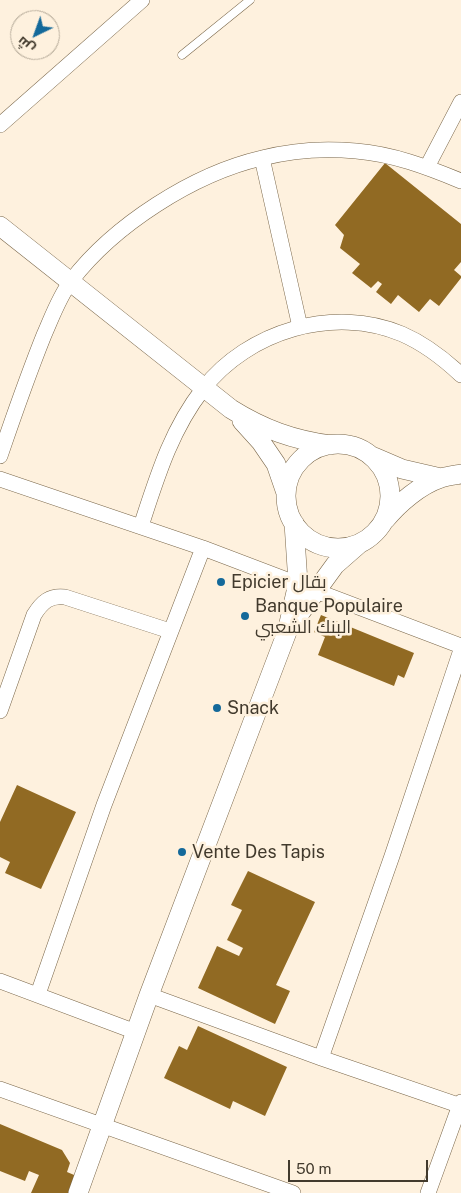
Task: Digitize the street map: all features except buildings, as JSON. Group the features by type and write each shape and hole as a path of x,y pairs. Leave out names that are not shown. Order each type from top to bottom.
{"street":[{"path":"0,125 142,0"},
{"path":"427,168 461,102"},
{"path":"0,456 39,347 70,282 103,247 133,221 163,201 198,182 246,162 300,151 357,151 390,156 411,161 461,181"},
{"path":"262,158 300,327"},
{"path":"0,226 231,409 251,421 272,431 308,442 348,445 402,470 442,478"},
{"path":"140,526 168,448 184,417 204,387 225,367 260,342 300,327 315,324 351,323 400,333 422,343 456,370 461,354"},
{"path":"231,409 261,442 276,464 286,493 288,511 294,523 304,535 319,544 343,547 359,543"},
{"path":"286,493 291,473 300,461 316,449 331,445"},
{"path":"368,454 384,472 389,488 387,511 380,526"},
{"path":"287,632 335,565 359,543 370,536 406,499 423,487 442,478 461,474"},
{"path":"0,479 140,526 298,583 461,648 321,1058"},
{"path":"78,1193 149,994 287,632 298,583 294,523"},
{"path":"38,994 104,805 202,548"},
{"path":"0,711 34,615 39,607 52,597 65,597 170,631"},
{"path":"0,981 136,1032"},
{"path":"149,994 321,1058 461,1104 428,1193"},
{"path":"0,1089 294,1193"}],"lane":[{"path":"182,55 250,0"}],"place":[{"name":"Epicier بقال","path":"221,582"},
{"name":"Banque Populaire البنك الشعبي","path":"245,616"},
{"name":"Snack","path":"217,708"},
{"name":"Vente Des Tapis","path":"182,852"}]}
